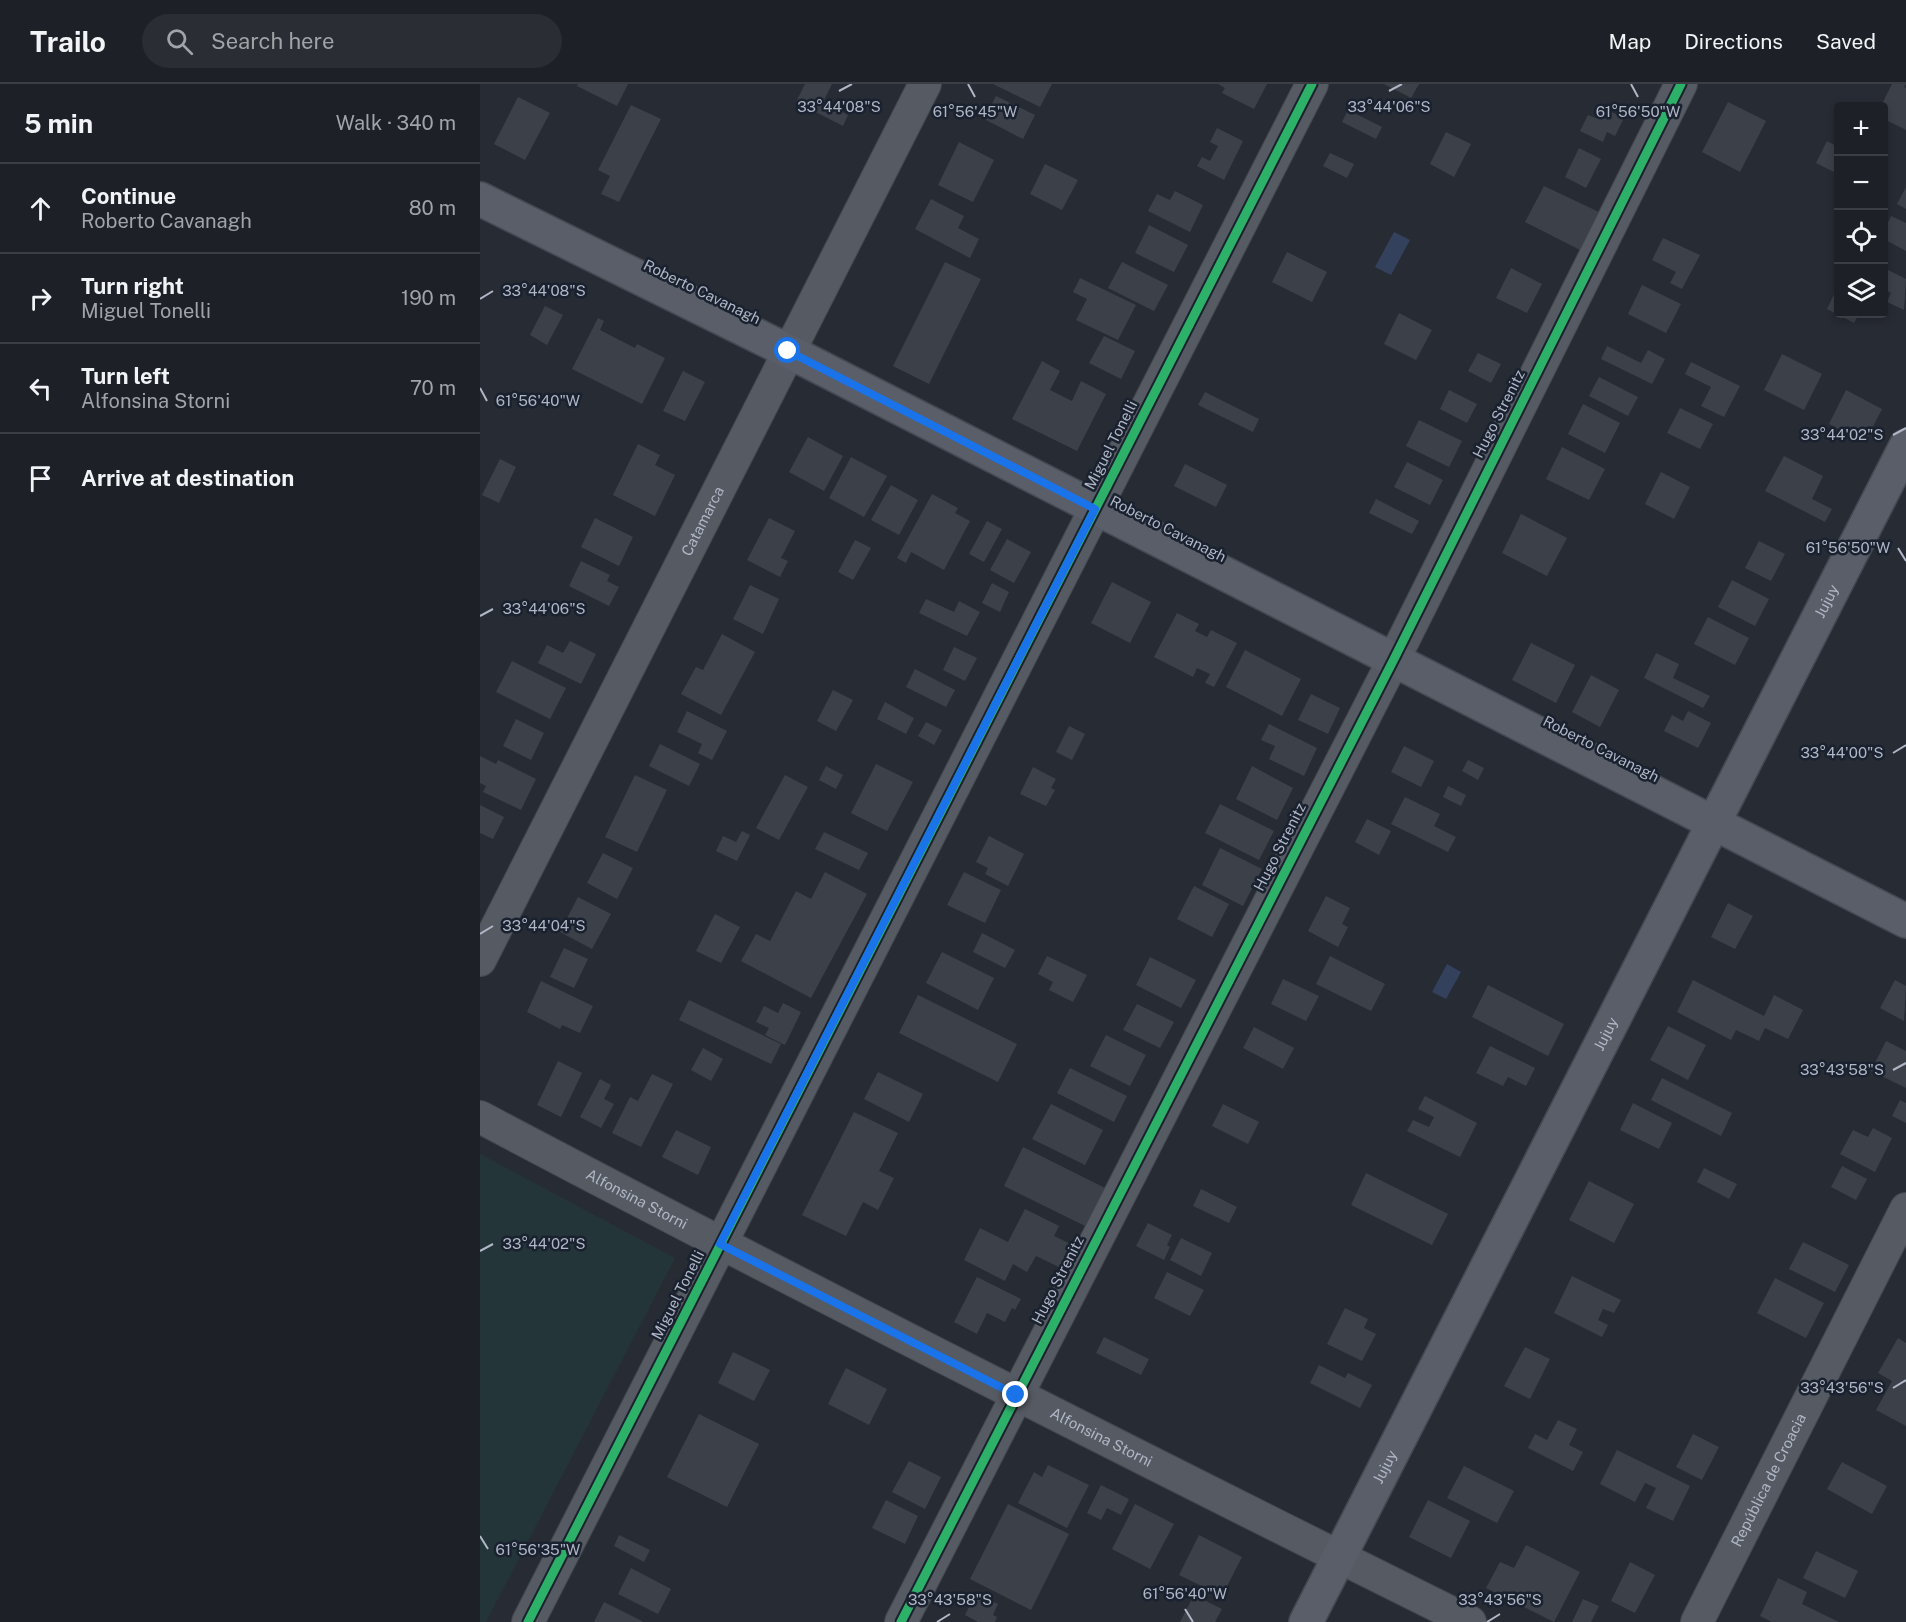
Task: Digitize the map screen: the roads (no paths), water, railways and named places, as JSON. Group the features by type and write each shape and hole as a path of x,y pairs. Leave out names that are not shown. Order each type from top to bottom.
{"main road":[{"name":"Roberto Cavanagh","path":"480,199 788,351 1906,921"},
{"name":"Jujuy","path":"1306,1622 1906,446"}],"street":[{"name":"Catamarca","path":"480,960 925,84"},
{"name":"Miguel Tonelli","path":"528,1622 1312,84"},
{"name":"Hugo Strenitz","path":"901,1622 1394,659 1681,84"},
{"name":"Alfonsina Storni","path":"480,1117 720,1244 1016,1395 1470,1622"},
{"name":"República de Croacia","path":"1697,1622 1906,1209"}],"water":[{"path":"1394,232 1410,240 1391,275 1375,267"},
{"path":"1447,964 1461,972 1446,999 1432,992"}]}
